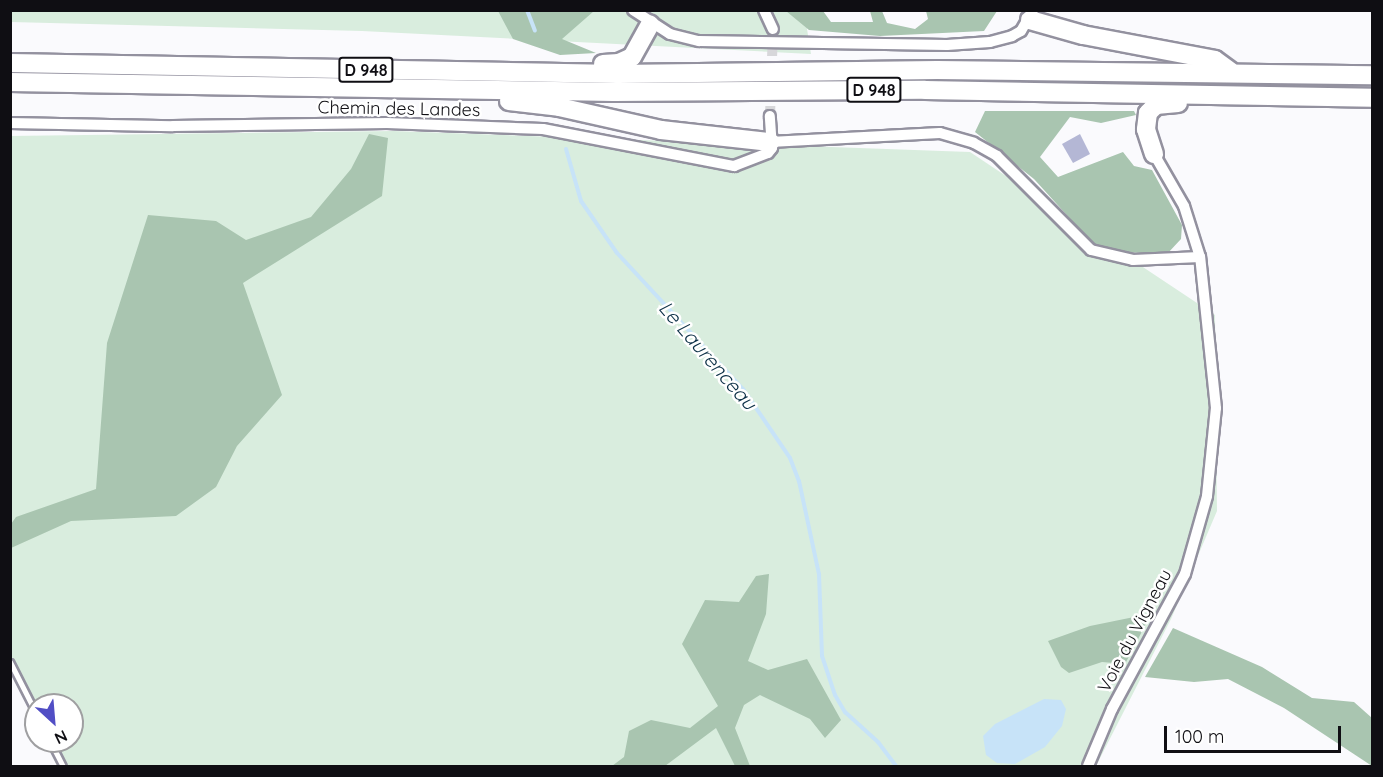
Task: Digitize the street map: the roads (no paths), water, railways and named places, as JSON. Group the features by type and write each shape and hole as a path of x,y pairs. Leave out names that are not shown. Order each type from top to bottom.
{"highway":[{"path":"1031,15 1083,35 1215,60 1231,72"},
{"path":"537,73 558,65 626,61 650,25"},
{"name":"D 948","path":"10,63 537,73 1231,72 1372,75"},
{"name":"D 948","path":"10,82 477,90 925,90 1372,98"},
{"path":"477,90 492,100 558,107 645,127 770,141"},
{"path":"1154,154 1146,129 1148,114 1156,105 1251,104 1272,95"}],"street":[{"path":"633,10 650,25 684,38 719,43 947,45 1002,40 1022,31 1031,15"},
{"path":"764,10 772,29"},
{"path":"770,116 770,141 940,133 974,143 997,156 1091,250 1133,260 1200,257"},
{"name":"Chemin des Landes","path":"10,123 173,126 387,123 543,129 734,166 768,153 770,141"},
{"name":"Voie du Vigneau","path":"1088,766 1112,709 1185,574 1208,496 1216,408 1200,257 1184,206 1154,154"}],"lane":[{"path":"10,662 26,693"}],"water":[{"path":"1044,699 1061,700 1066,709 1062,726 1045,747 1015,764 997,763 986,755 983,736 995,724"}],"waterway":[{"name":"Le Laurenceau","path":"527,10 535,31"},
{"name":"Le Laurenceau","path":"566,149 581,201 617,253 743,389 790,458 799,481 819,574 822,656 835,695 845,712 878,742 896,766"}],"tunnel":[{"path":"770,116 773,29"}]}
